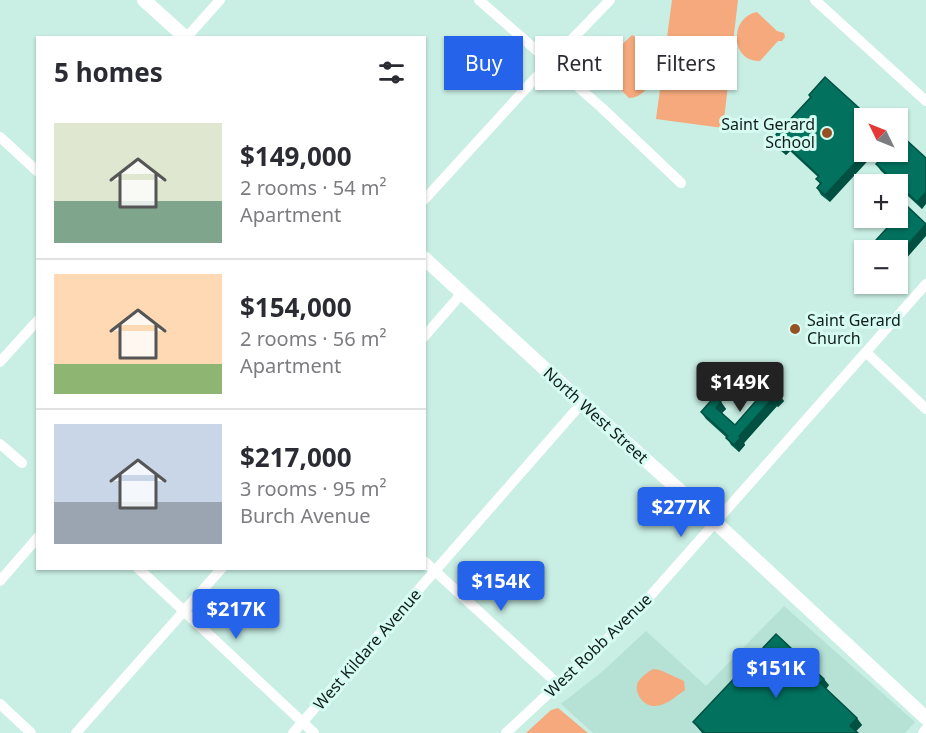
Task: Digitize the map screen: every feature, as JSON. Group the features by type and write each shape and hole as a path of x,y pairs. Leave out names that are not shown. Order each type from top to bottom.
{"main road":[{"path":"144,0 185,36"},
{"name":"North West Street","path":"426,260 715,522 926,718"}],"street":[{"path":"187,36 220,0"},
{"path":"479,0 535,49"},
{"path":"575,36 610,0"},
{"path":"815,0 926,101"},
{"path":"426,198 535,78"},
{"path":"580,90 681,183"},
{"path":"0,137 36,170"},
{"name":"West Robb Avenue","path":"506,733 636,612 926,284"},
{"path":"426,335 462,293"},
{"path":"2,357 36,322"},
{"path":"866,352 926,409"},
{"name":"West Kildare Avenue","path":"294,733 582,403"},
{"path":"0,444 21,463"},
{"path":"0,581 36,539"},
{"path":"426,563 558,684"},
{"path":"140,570 314,733"},
{"path":"76,733 220,570"},
{"path":"0,704 31,733"},
{"path":"923,733 926,729"}],"shaded area":[{"path":"672,0 738,0 734,36 667,36"},
{"path":"757,12 777,31 784,33 785,37 782,41 778,41 760,61 750,59 738,47 738,30 741,22"},
{"path":"632,35 635,36 635,90 646,90 640,95 629,98 621,90 623,90 623,44"},
{"path":"660,90 727,90 723,128 656,119"},
{"path":"784,606 915,722 905,733 593,733 561,704 603,671 646,631 706,686"},
{"path":"653,669 684,681 685,690 663,704 651,706 643,702 637,691 638,682"},
{"path":"558,708 588,733 526,733 551,710"}],"building":[{"name":"Saint Gerard School","path":"825,77 859,108 854,108 856,162 825,195 817,188 821,183 816,179 819,176 785,144 781,149 771,140 811,97 809,95"},
{"path":"908,142 926,158 926,192 917,202 908,194 908,174 887,174 876,164 878,162 908,162"},
{"path":"908,207 926,224 908,244 908,240 876,240 887,228 908,228"},
{"path":"763,379 779,394 739,436 740,438 734,445 726,438 728,436 701,412 715,396 721,402 716,408 735,425 761,395 754,389"},
{"path":"776,634 824,679 820,683 857,718 850,726 858,733 705,733 693,722"}],"place":[{"name":"Saint Gerard School","path":"827,133"},
{"name":"Saint Gerard Church","path":"795,329"}]}
